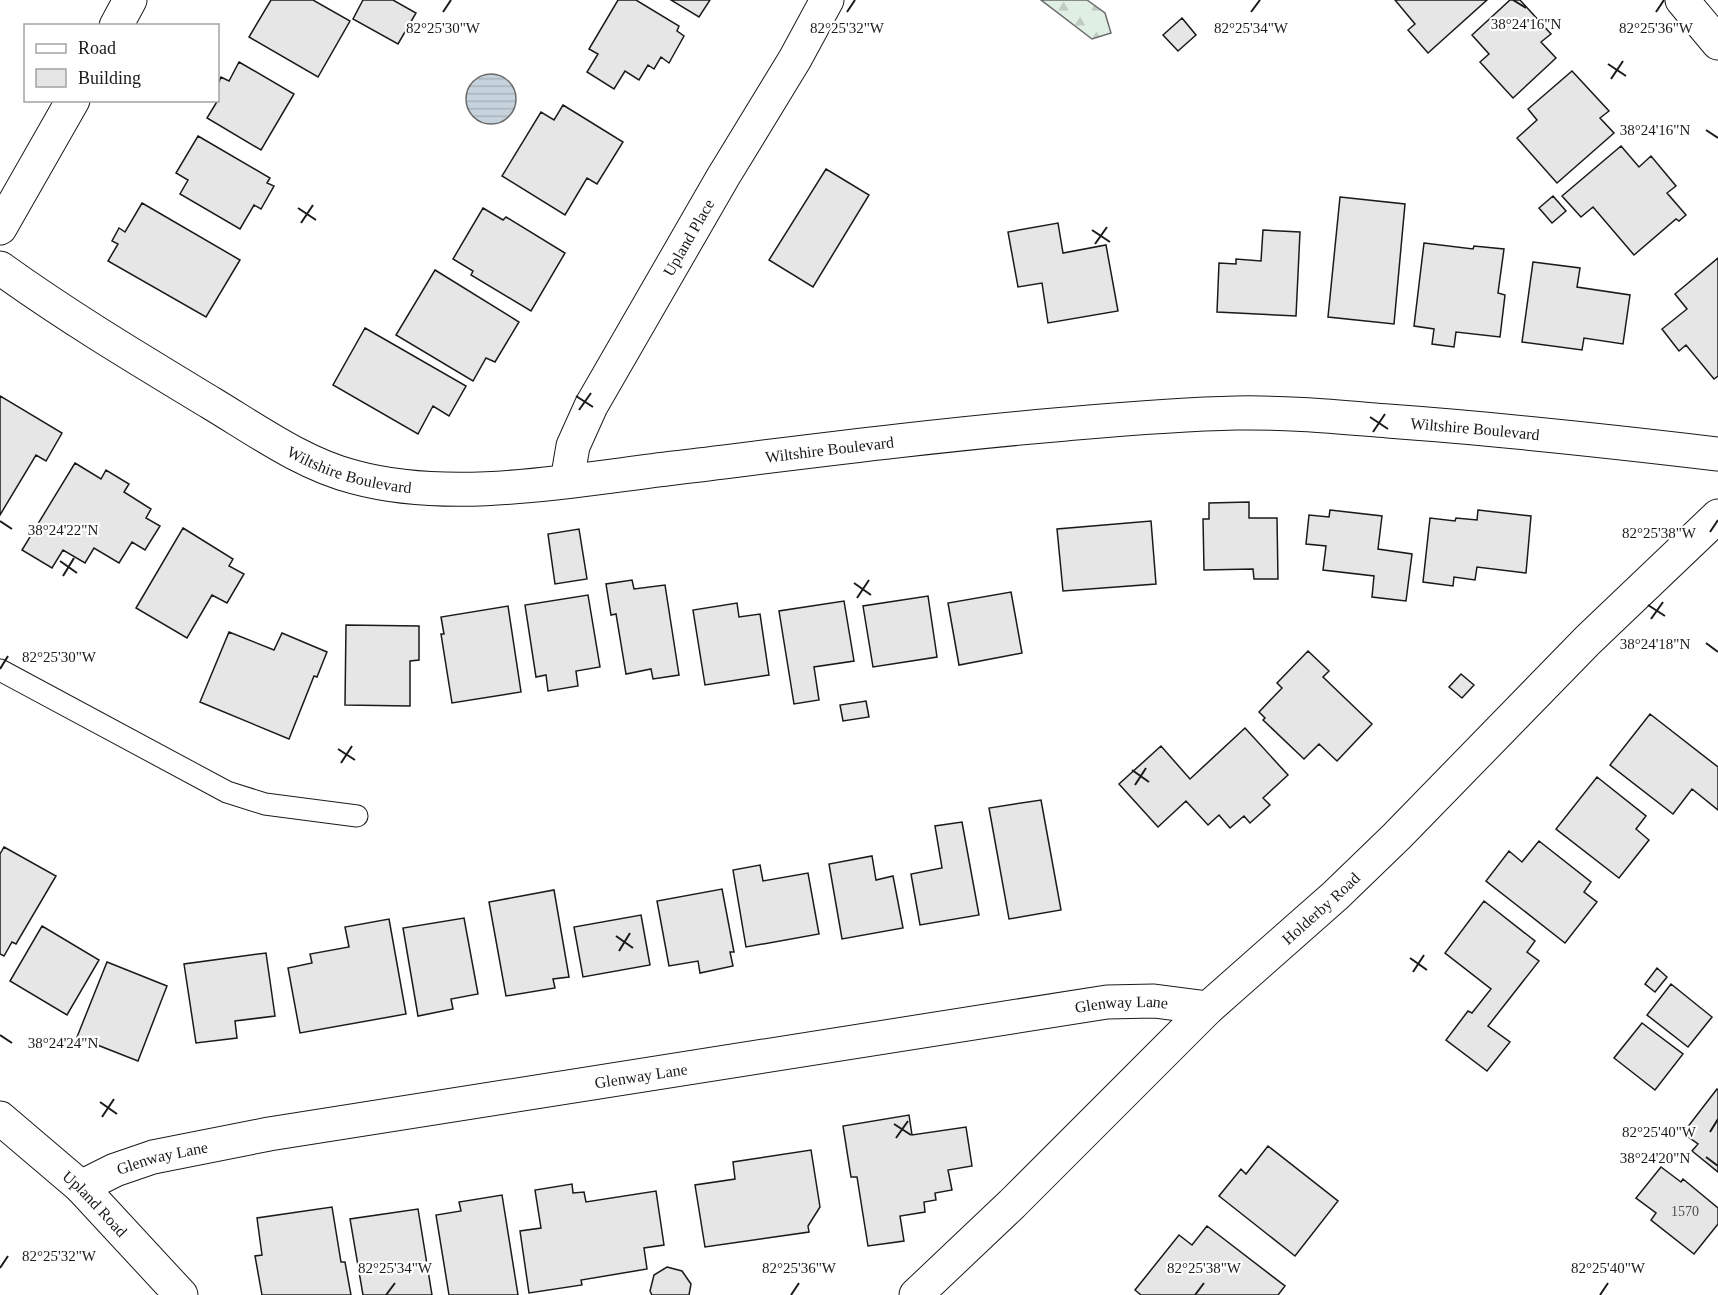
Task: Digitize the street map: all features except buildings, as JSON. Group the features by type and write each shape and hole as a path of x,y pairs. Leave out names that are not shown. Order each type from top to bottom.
{"street":[{"path":"117,24 130,0"},
{"name":"Upland Place","path":"567,481 573,446 591,406 723,177 795,59 827,0"},
{"path":"1682,0 1718,43"},
{"path":"0,228 72,102"},
{"name":"Wiltshire Boulevard","path":"0,268 108,341 304,457 350,476 395,486 443,490 567,481 914,438 1077,423 1238,413 1444,425 1718,454"},
{"name":"Holderby Road","path":"916,1295 1012,1204 1209,1008 1359,873 1596,633 1718,516"},
{"name":"Glenway Lane","path":"81,1187 115,1170 153,1157 304,1129 1107,1002 1154,1001 1209,1008"},
{"name":"Upland Road","path":"0,1118 81,1187 181,1295"}],"lane":[{"path":"0,670 227,792 265,804 357,816"}],"green space":[{"path":"1041,0 1087,0 1105,13 1111,33 1092,39"}],"shaded area":[{"path":"486,74 496,74 509,81 516,94 516,104 509,117 496,124 486,124 477,120 470,113 466,104 466,94 470,85 477,78"}]}
